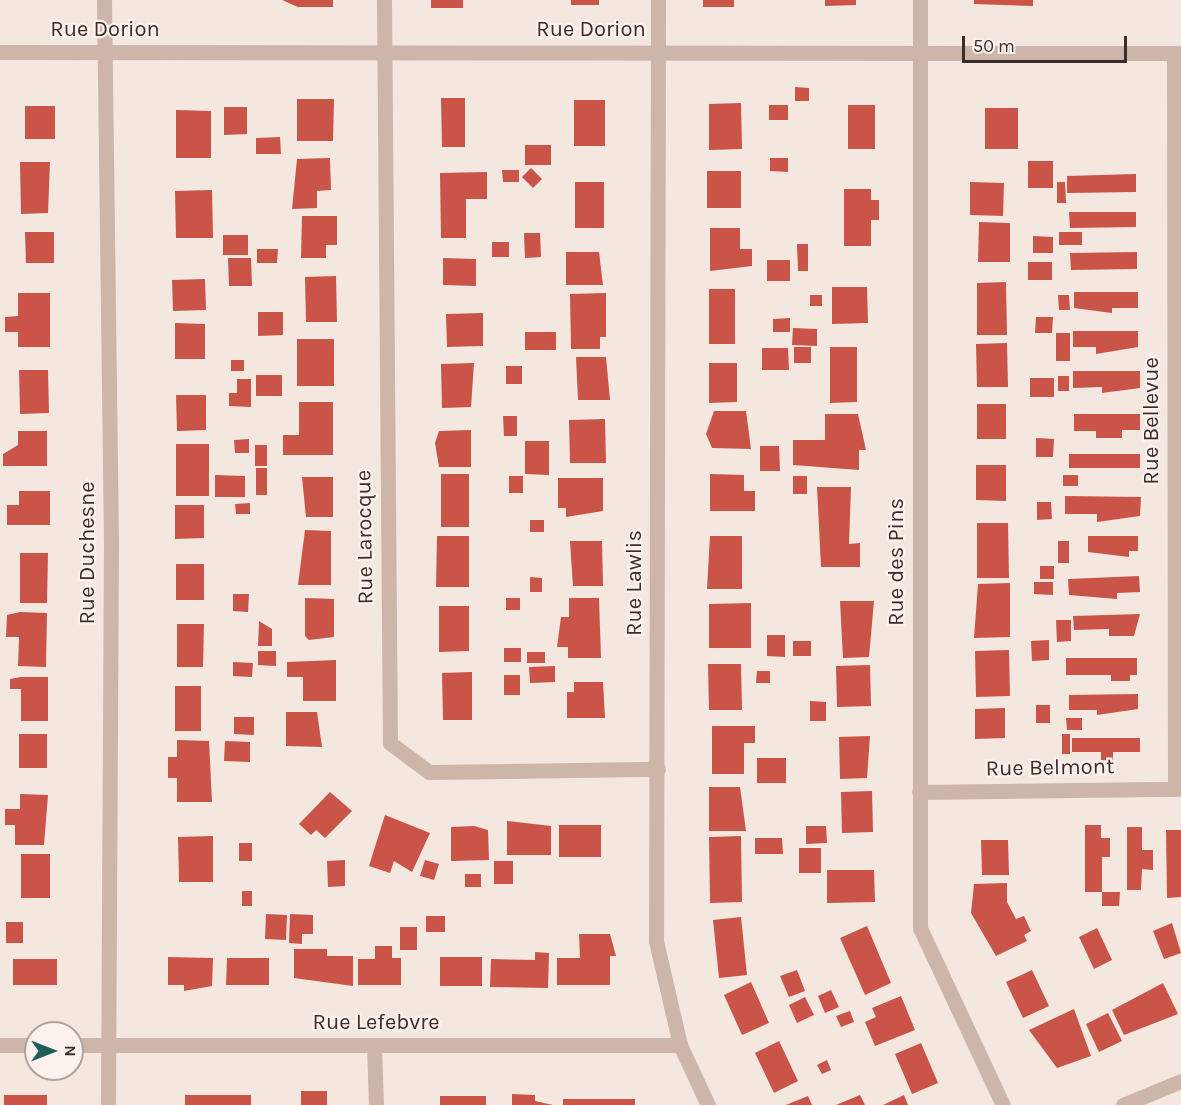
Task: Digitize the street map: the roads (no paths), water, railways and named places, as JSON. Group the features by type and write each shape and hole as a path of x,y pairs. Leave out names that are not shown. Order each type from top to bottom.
{"street":[{"name":"Rue Duchesne","path":"104,0 111,545 108,1105"},
{"path":"383,53 384,0"},
{"name":"Rue Lawlis","path":"658,0 662,53 656,941 680,1046 708,1105"},
{"name":"Rue des Pins","path":"920,0 920,928 1003,1105"},
{"name":"Rue Dorion","path":"0,52 1177,53"},
{"name":"Rue Larocque","path":"383,53 390,743 429,772 658,769"},
{"name":"Rue Bellevue","path":"1177,53 1178,789"},
{"name":"Rue Belmont","path":"919,792 1178,789"},
{"path":"0,1045 24,1045"},
{"name":"Rue Lefebvre","path":"84,1045 680,1046"},
{"path":"374,1045 376,1105"},
{"path":"1123,1105 1181,1081"}]}
